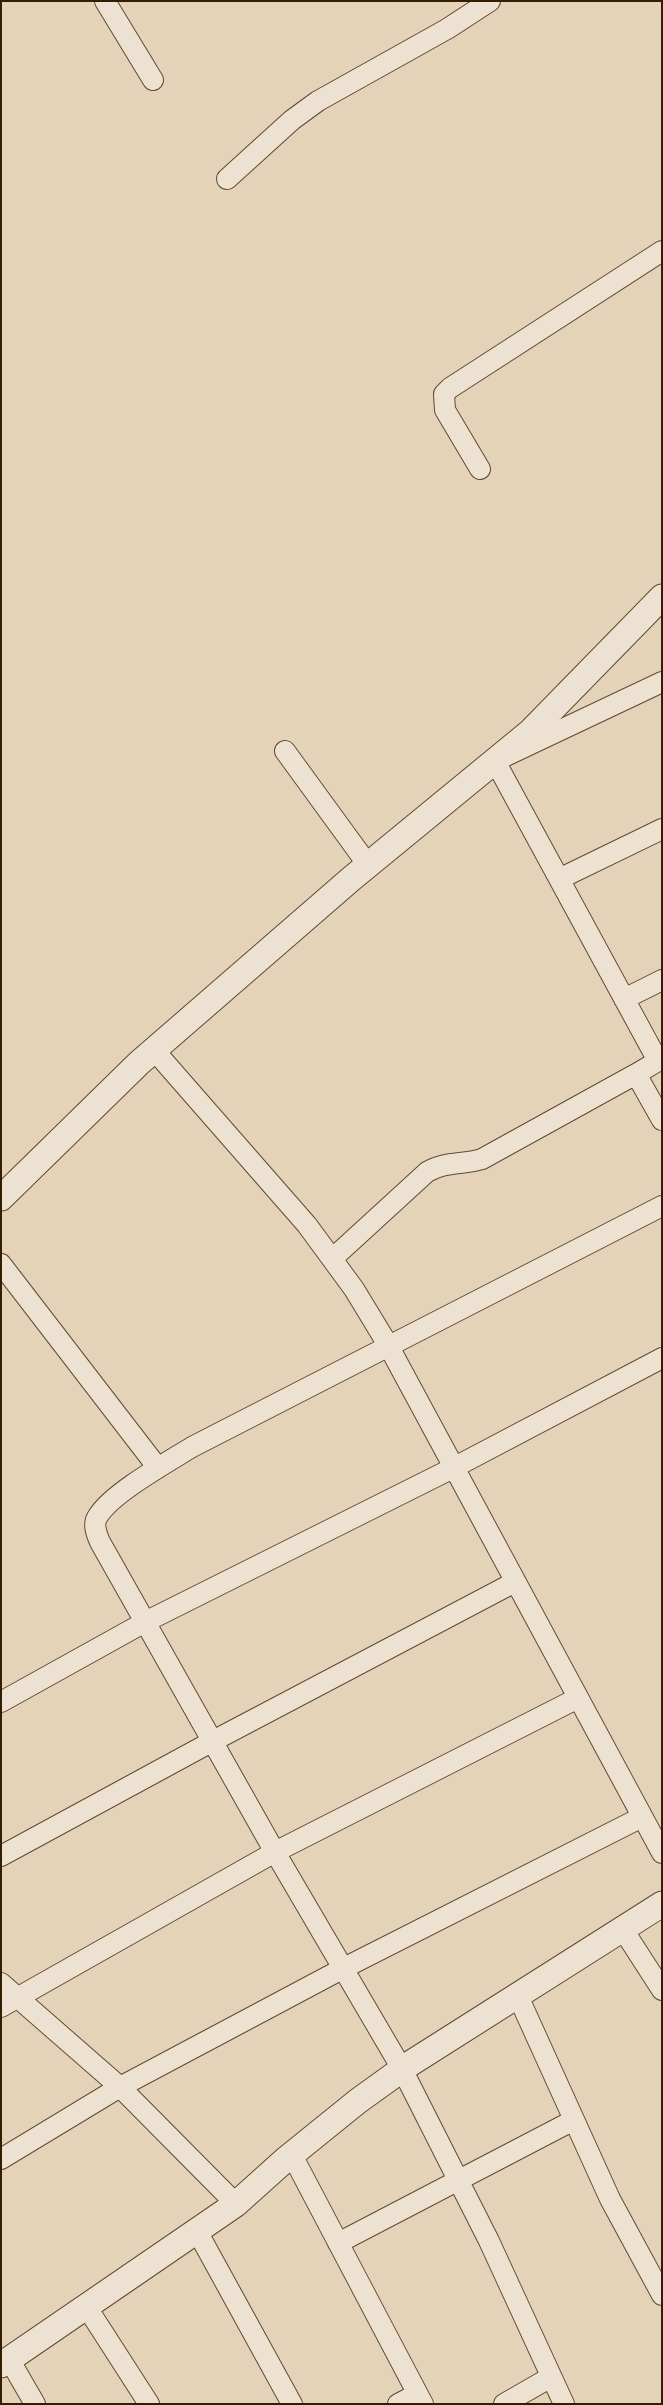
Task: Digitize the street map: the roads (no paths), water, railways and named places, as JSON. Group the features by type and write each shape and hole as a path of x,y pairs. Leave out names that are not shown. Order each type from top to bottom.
{"street":[{"path":"104,1 153,80"},
{"path":"227,178 292,120 318,101 447,29 490,1"},
{"path":"480,469 445,410 444,394 450,388 662,251"},
{"path":"1,1198 154,1050 368,865 495,761 543,718 662,597"},
{"path":"495,761 662,682"},
{"path":"285,751 368,865"},
{"path":"332,1259 427,1172 442,1164 471,1162 482,1159 660,1060 624,999 495,761"},
{"path":"559,879 662,829"},
{"path":"624,999 662,980"},
{"path":"154,1050 307,1225 354,1289 388,1345 662,1853"},
{"path":"636,1074 662,1120"},
{"path":"564,2404 488,2241 402,2070 274,1852 100,1542 95,1525 97,1517 110,1504 158,1468 192,1446 662,1206"},
{"path":"1,1264 158,1468"},
{"path":"1,1702 145,1622 453,1468 662,1358"},
{"path":"1,1856 213,1741 515,1582"},
{"path":"9,2002 274,1852 578,1698"},
{"path":"1,2159 120,2087 342,1969 642,1817"},
{"path":"35,2404 5,2362 236,2204 358,2101 402,2070 517,1994 662,1904"},
{"path":"622,1928 662,1990"},
{"path":"1,1983 9,2002 120,2087 236,2204"},
{"path":"517,1994 610,2199 662,2295"},
{"path":"338,2243 574,2120"},
{"path":"292,2155 420,2399 398,2404"},
{"path":"198,2231 292,2404"},
{"path":"86,2306 149,2404"},
{"path":"504,2404 551,2377"}]}
